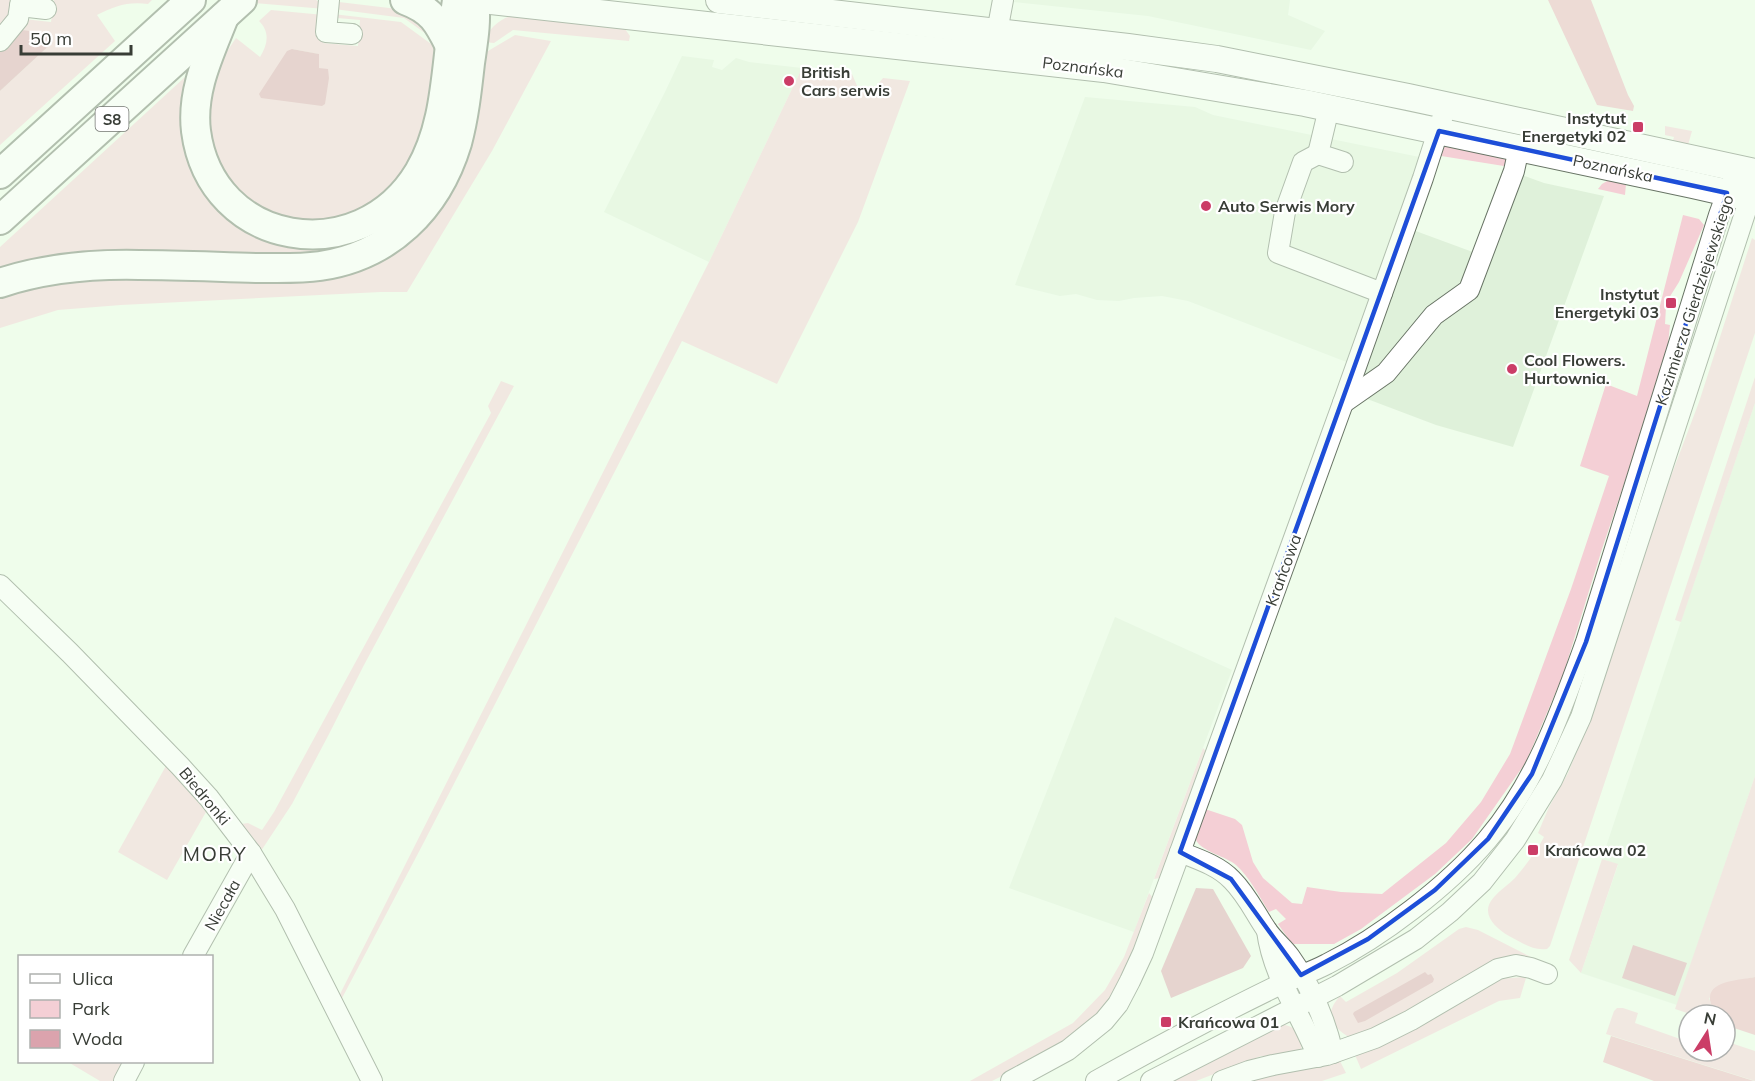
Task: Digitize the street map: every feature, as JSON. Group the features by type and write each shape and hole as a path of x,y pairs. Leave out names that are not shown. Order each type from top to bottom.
{"highway":[{"path":"405,0 429,12 450,46"},
{"path":"233,8 202,73 195,109 196,129 206,170 224,196 244,213 268,226 303,235 331,235 359,226 382,213 407,189 427,157 436,135 445,94 458,0"},
{"path":"0,283 51,270 94,266 285,268 319,266 366,253 391,239 411,222 433,195 453,155 461,130 465,104 476,22 474,0"},
{"name":"S8","path":"0,174 185,6"},
{"name":"S8","path":"0,220 233,8"}],"main road":[{"name":"Poznańska","path":"482,0 1104,69 1329,108 1519,148 1680,169"},
{"name":"Poznańska","path":"719,0 1217,59 1445,105 1680,169"},
{"path":"1680,169 1749,171"},
{"path":"1680,169 1744,197"}],"street":[{"path":"329,0 326,32 352,34"},
{"path":"997,32 1003,0"},
{"path":"0,41 18,19 21,3 46,9"},
{"name":"Krańcowa","path":"1011,1081 1068,1050 1104,1021 1118,1004 1143,952 1343,403 1439,131 1445,105"},
{"path":"1318,154 1329,108"},
{"path":"1343,403 1386,373 1434,315 1469,290 1514,169 1519,148"},
{"path":"1343,162 1318,154 1303,162 1286,212 1278,253 1382,293"},
{"name":"Kazimierza Gierdziejewskiego","path":"1744,197 1731,184 1749,171"},
{"name":"Kazimierza Gierdziejewskiego","path":"1096,1081 1282,983 1332,961 1368,939 1435,890 1466,863 1488,839 1532,774 1561,711 1744,197"},
{"name":"Kazimierza Gierdziejewskiego","path":"1150,1081 1314,998 1416,939 1482,882 1515,840 1552,780 1581,717 1744,197"},
{"name":"Biedronki","path":"0,585 180,766 209,798 251,853 285,909 372,1081"},
{"path":"1180,852 1207,862 1231,879 1251,904 1267,931 1286,952 1323,1017 1326,1055"},
{"name":"Niecała","path":"194,955 251,853"},
{"path":"1267,931 1269,950 1282,983 1309,1033 1326,1055"},
{"path":"1222,1081 1249,1071 1326,1055 1375,1038 1411,1020 1498,969 1515,965 1547,974"},
{"path":"124,1081 133,1063"}],"highlighted area":[{"path":"1439,131 1727,193 1586,642 1532,774 1488,839 1435,890 1368,939 1301,975 1231,879 1180,852"}],"shaded area":[{"path":"1015,0 1290,0 1288,15 1325,31 1311,50 1148,16 1014,2"},
{"path":"1548,0 1591,0 1634,106 1633,111 1597,105"},
{"path":"682,56 714,60 712,67 722,70 736,58 749,62 802,68 709,262 604,212"},
{"path":"1085,97 1195,107 1213,115 1439,161 1413,230 1489,258 1519,174 1544,183 1604,196 1513,447 1436,425 1362,397 1362,368 1188,301 1162,296 1119,301 1097,300 1076,294 1060,296 1015,285"},
{"path":"1755,403 1755,776 1677,1005 1581,973 1618,865 1602,859"},
{"path":"1115,617 1232,670 1134,932 1009,888"},
{"path":"1755,977 1755,1035 1737,1029 1737,1003 1711,1003 1712,991 1716,987 1735,980"},
{"path":"1611,1036 1677,1057 1677,1063 1697,1063 1754,1081 1654,1081 1603,1062"}],"green space":[{"path":"0,0 17,0 24,19 51,22 54,0 152,0 148,4 122,5 97,15 115,41 0,145 0,91 53,42 0,50"},
{"path":"220,0 316,0 323,4 325,9"},
{"path":"339,2 406,10 414,13 429,36 404,18 334,9"},
{"path":"271,10 324,15 323,43 358,46 360,20 337,18 333,14 401,22 438,49 429,130 386,199 338,222 266,218 237,197 209,153 209,78 236,38 260,57 267,38 265,29 259,21","holes":["292,49 318,54 319,68"]},
{"path":"511,16 625,29 630,36 629,41 513,30 494,43 483,42 494,26"},
{"path":"515,35 551,41 492,151 407,292 58,310 0,328 0,293 58,278 274,278 416,236 423,230 453,186 481,53"},
{"path":"197,66 226,214 388,227 339,253 0,275 0,247"},
{"path":"802,68 852,74 858,88 873,90 883,78 910,81 858,222 777,384 682,341 340,1002 338,998 709,262"},
{"path":"1665,126 1692,131 1688,145 1665,135"},
{"path":"1444,144 1504,157 1510,160 1510,167 1435,155"},
{"path":"1609,180 1626,184 1625,195 1598,189"},
{"path":"1683,215 1699,219 1704,225 1666,307 1665,324 1670,325 1667,353 1661,374 1602,549 1563,675 1526,762 1472,839 1435,874 1361,929 1334,944 1292,944 1278,924 1286,919 1276,909 1269,912 1241,870 1232,862 1203,847 1196,840 1195,828 1202,808 1235,819 1242,825 1253,862 1263,878 1292,903 1302,904 1307,887 1341,892 1382,894 1446,843 1481,802 1510,754 1571,589 1609,476 1580,466 1606,384 1637,396"},
{"path":"1752,238 1755,240 1755,333 1550,946 1547,949 1532,948 1499,929 1491,920 1488,909 1496,894 1519,873 1544,837 1538,833 1568,773 1595,707 1656,516 1699,402"},
{"path":"1755,377 1755,403 1681,622 1675,620"},
{"path":"501,381 514,386 292,804 259,854 241,824 248,823 262,830 274,812 491,413 488,406"},
{"path":"1203,748 1208,754 1164,874 1154,879"},
{"path":"167,764 206,812 167,880 118,852"},
{"path":"1755,776 1755,977 1741,980 1709,998 1711,1003 1677,1003"},
{"path":"1602,859 1618,864 1581,973 1569,960"},
{"path":"1149,893 1153,898 1153,905 1124,976 1105,1005 1084,1028 1036,1059 992,1081 970,1081 1073,1023 1105,990 1124,957"},
{"path":"1466,927 1478,930 1531,957 1352,1039 1334,1025 1332,1009 1340,996 1346,1002 1397,973 1459,929"},
{"path":"1526,978 1520,998 1499,1001 1361,1069 1355,1055 1498,979"},
{"path":"1617,1008 1623,1008 1638,1013 1635,1023 1677,1038 1677,1056 1606,1034"},
{"path":"1278,1024 1292,1028 1303,1038 1301,1049 1295,1056 1261,1056 1196,1081 1168,1081"},
{"path":"1737,1045 1755,1051 1755,1081 1698,1063 1737,1063"},
{"path":"1340,1061 1346,1073 1322,1081 1241,1081 1295,1069"},
{"path":"70,1063 125,1063 115,1081 100,1081"}],"water":[{"path":"22,30 45,33 53,42 0,91 0,50"},
{"path":"292,49 319,54 319,68 328,69 325,104 322,106 261,98 259,94 287,51"},
{"path":"1196,888 1213,889 1251,956 1243,968 1171,998 1161,971"},
{"path":"1633,945 1687,963 1675,996 1622,978"},
{"path":"1425,972 1428,975 1431,974 1433,982 1358,1023 1354,1012"}],"place":[{"name":"British Cars serwis","path":"789,81"},
{"name":"Instytut Energetyki 02","path":"1638,127"},
{"name":"Auto Serwis Mory","path":"1206,206"},
{"name":"Instytut Energetyki 03","path":"1671,303"},
{"name":"Cool Flowers. Hurtownia.","path":"1512,369"},
{"name":"Krańcowa 02","path":"1533,850"},
{"name":"Krańcowa 01","path":"1166,1022"}],"district":[{"name":"MORY","path":"215,853"}]}
